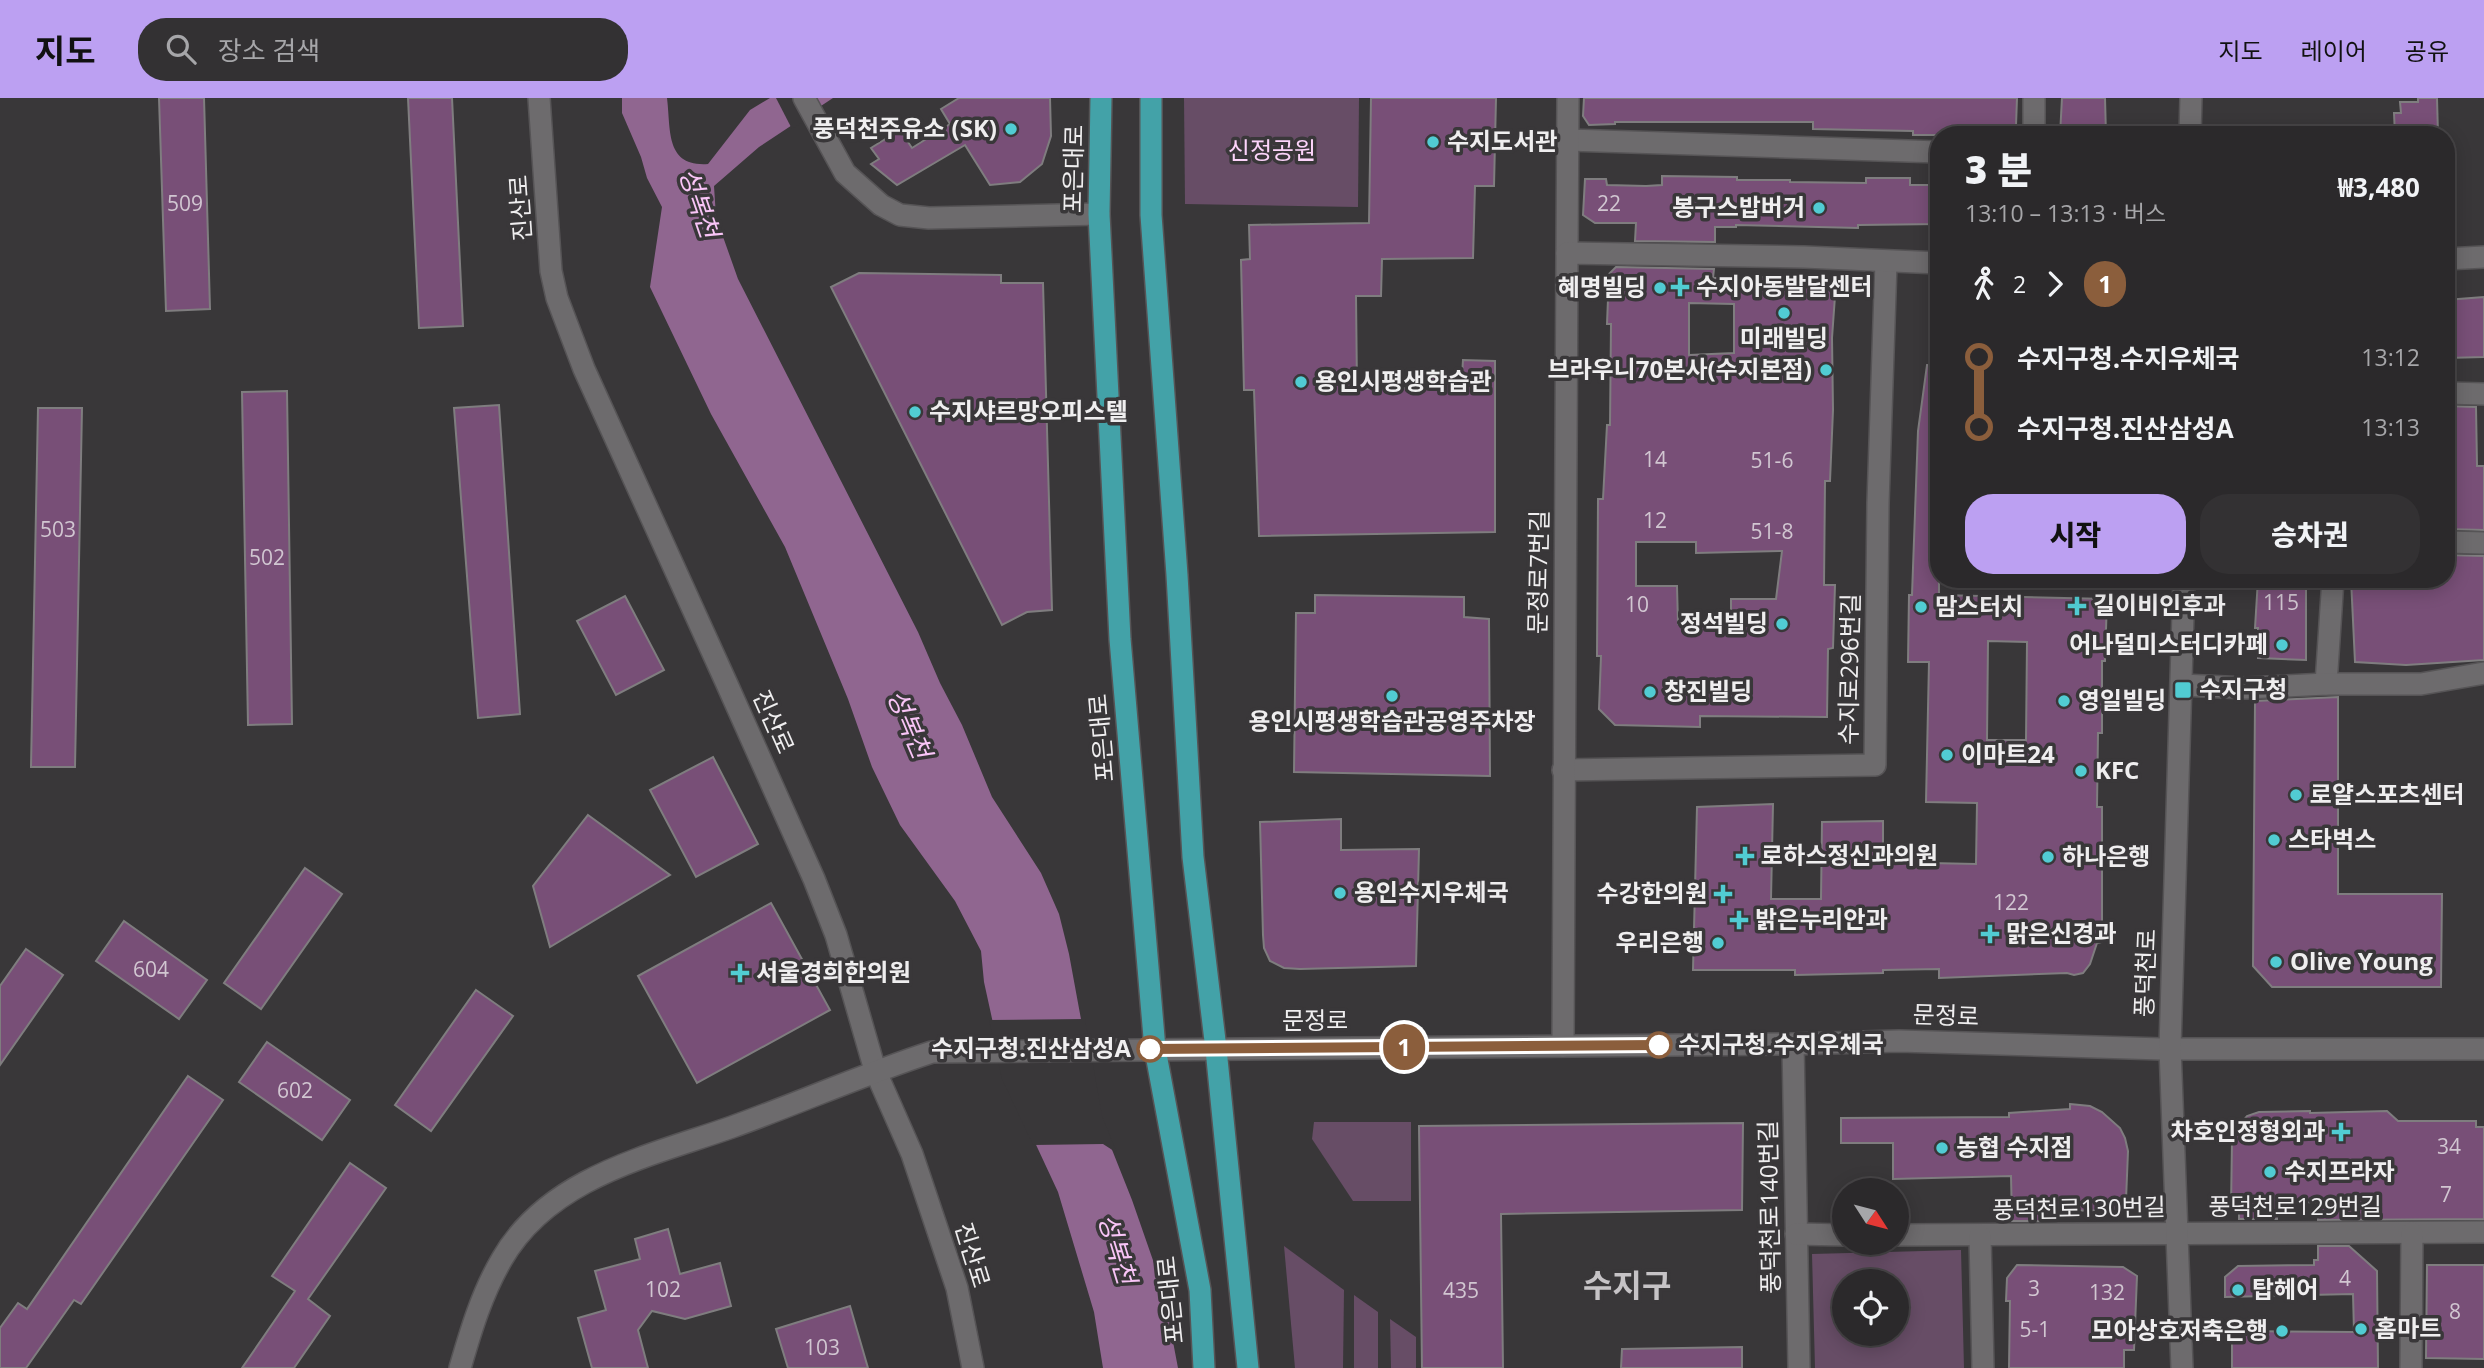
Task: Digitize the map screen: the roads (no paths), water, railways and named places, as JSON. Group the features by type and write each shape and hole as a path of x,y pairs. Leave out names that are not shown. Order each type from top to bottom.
{"main road":[{"name":"포은대로","path":"1101,98 1099,214 1120,639 1155,1049 1200,1290 1204,1368"},
{"path":"1151,98 1151,215 1177,575 1193,857 1216,1048 1248,1368"}],"street":[{"name":"진산로","path":"539,98 551,271 557,298 583,369 814,879 835,935 875,1070 912,1154 957,1288 973,1368"},
{"path":"804,98 845,173 862,191 901,215 929,218 1099,214"},
{"name":"문정로7번길","path":"1563,1046 1569,98"},
{"path":"2034,98 2034,126"},
{"path":"2190,126 2191,98"},
{"path":"1568,140 1930,152"},
{"path":"1567,253 1804,257 1930,263"},
{"path":"2455,259 2484,257"},
{"name":"수지로296번길","path":"1563,770 1875,765 1878,503 1886,261"},
{"path":"2455,393 2484,394"},
{"path":"2455,542 2484,543"},
{"name":"풍덕천로","path":"2182,1368 2170,1048 2185,588"},
{"path":"2326,684 2332,588"},
{"path":"2182,685 2246,688 2326,684 2421,684 2484,673"},
{"name":"문정로","path":"460,1368 476,1316 503,1257 536,1218 584,1182 609,1169 732,1127 875,1070 932,1052 1899,1041 2170,1048 2484,1049"},
{"name":"풍덕천로140번길","path":"1793,1044 1799,1368"},
{"name":"풍덕천로129번길","path":"2178,1234 2484,1232"},
{"name":"풍덕천로129번길","path":"2411,1368 2412,1233"},
{"path":"1796,1234 1832,1235"},
{"name":"풍덕천로130번길","path":"1909,1236 2178,1234"},
{"name":"풍덕천로130번길","path":"1980,1236 1983,1368"}],"water":[{"name":"성복천","path":"622,98 667,98 670,134 677,153 694,163 708,164 750,110 770,98 833,98 759,147 714,186 716,217 738,279 918,632 992,797 1041,873 1059,914 1099,1117 1163,1289 1178,1368 1103,1368 1094,1312 1058,1192 1005,1078 984,982 981,951 955,901 900,825 872,767 848,699 785,547 711,414 650,287 662,207 647,178 622,113"}],"place":[{"name":"풍덕천주유소 (SK)","path":"1011,129"},
{"name":"수지도서관","path":"1433,142"},
{"name":"봉구스밥버거","path":"1819,208"},
{"name":"수지아동발달센터","path":"1680,287"},
{"name":"혜명빌딩","path":"1660,288"},
{"name":"미래빌딩","path":"1784,313"},
{"name":"브라우니70본사(수지본점)","path":"1826,370"},
{"name":"용인시평생학습관","path":"1301,382"},
{"name":"수지샤르망오피스텔","path":"915,412"},
{"name":"길이비인후과","path":"2077,606"},
{"name":"맘스터치","path":"1921,607"},
{"name":"정석빌딩","path":"1782,624"},
{"name":"어나덜미스터디카페","path":"2282,645"},
{"name":"수지구청","path":"2183,690"},
{"name":"창진빌딩","path":"1650,692"},
{"name":"용인시평생학습관공영주차장","path":"1392,696"},
{"name":"영일빌딩","path":"2064,701"},
{"name":"이마트24","path":"1947,755"},
{"name":"KFC","path":"2081,771"},
{"name":"로얄스포츠센터","path":"2296,795"},
{"name":"스타벅스","path":"2274,840"},
{"name":"로하스정신과의원","path":"1745,856"},
{"name":"하나은행","path":"2048,857"},
{"name":"용인수지우체국","path":"1340,893"},
{"name":"수강한의원","path":"1723,894"},
{"name":"밝은누리안과","path":"1739,920"},
{"name":"맑은신경과","path":"1990,934"},
{"name":"우리은행","path":"1718,943"},
{"name":"Olive Young","path":"2276,962"},
{"name":"서울경희한의원","path":"740,973"},
{"name":"수지구청.수지우체국","path":"1659,1045"},
{"name":"수지구청.진산삼성A","path":"1150,1049"},
{"name":"차호인정형외과","path":"2341,1132"},
{"name":"농협 수지점","path":"1942,1148"},
{"name":"수지프라자","path":"2270,1172"},
{"name":"탑헤어","path":"2238,1290"},
{"name":"홈마트","path":"2361,1329"},
{"name":"모아상호저축은행","path":"2282,1331"}],"district":[{"name":"수지구","path":"1627,1286"}],"park label":[{"name":"신정공원","path":"1272,151"}]}
